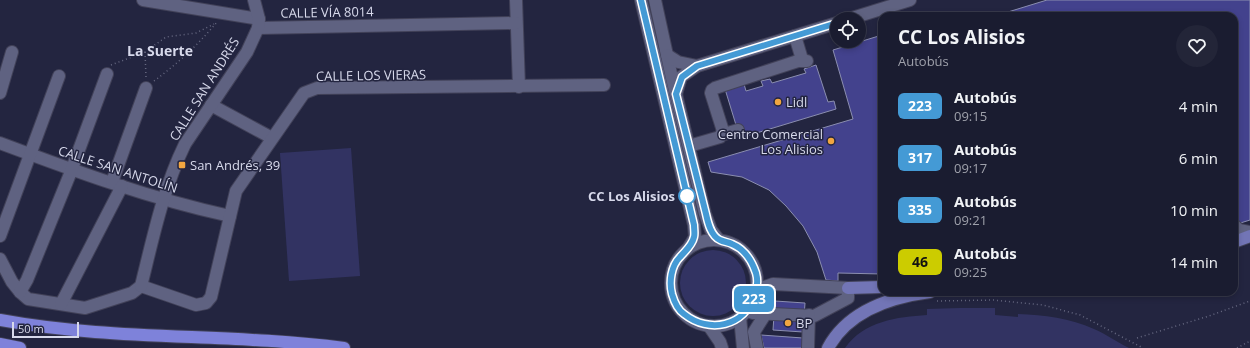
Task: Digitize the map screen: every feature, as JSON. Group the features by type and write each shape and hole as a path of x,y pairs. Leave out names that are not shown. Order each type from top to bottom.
{"highway":[{"path":"0,320 27,325 95,332 229,339 344,348"},
{"path":"0,344 20,348"}],"main road":[{"path":"1238,240 1250,236"},
{"path":"848,288 878,287"},
{"path":"828,348 839,332 860,314 896,298 933,296"}],"street":[{"name":"CALLE VÍA 8014","path":"143,0 224,13 258,23 516,22"},
{"path":"254,0 258,23"},
{"path":"516,0 519,87"},
{"path":"641,0 694,225 695,237 689,248"},
{"path":"655,0 672,78 706,214 711,230 719,240"},
{"path":"866,14 910,0"},
{"name":"CALLE SAN ANDRÉS","path":"141,286 163,199 185,144 246,52 258,23"},
{"path":"676,94 682,77 697,66 830,25"},
{"path":"721,135 723,131 711,93 712,90 804,61 795,36"},
{"path":"0,93 12,52"},
{"path":"667,55 678,62 697,66"},
{"path":"20,292 28,280 107,74"},
{"path":"0,236 59,76"},
{"name":"CALLE LOS VIERAS","path":"141,286 196,305 206,303 211,297 236,191 304,93 317,88 604,85"},
{"path":"61,304 117,184 146,88"},
{"path":"211,105 272,138"},
{"path":"689,146 738,130"},
{"name":"CALLE SAN ANTOLÍN","path":"0,143 71,170 163,199 230,216"},
{"path":"1238,229 1250,232"},
{"path":"742,347 741,316 753,300 756,290 756,274 752,262 743,251 732,244 719,240 698,242 678,258 672,272 670,286 674,301 682,313 695,322 709,326 723,325 741,316 753,313 814,316 848,298 848,288 773,284 756,290"},
{"path":"0,259 12,282 20,292 28,298 84,308 132,292 141,286"},
{"path":"756,274 773,284"},
{"path":"757,348 754,332 766,313"},
{"path":"808,348 809,315"},
{"path":"709,326 720,342 722,348"}],"path":[{"path":"146,88 203,39 224,13"},
{"path":"107,74 106,67 145,52 166,37 196,33 216,23"},
{"path":"145,52 146,88"},
{"path":"933,296 1043,305 1080,315 1143,348"},
{"path":"1137,338 1209,316 1250,301"},
{"path":"1237,348 1250,341"}],"shaded area":[{"path":"351,148 360,276 289,281 280,153"},
{"path":"706,250 720,250 732,255 741,264 746,276 744,296 737,307 720,316 706,316 694,311 685,302 680,290 680,276 685,264 694,255"},
{"path":"995,308 995,315 1018,317 1018,314 1028,314 1076,322 1098,331 1129,348 845,348 862,332 871,326 882,322 904,317 927,315 927,309"}],"building":[{"path":"1047,0 1250,0 1250,220 1238,224 1238,12 1008,12"},
{"name":"Centro Comercial Los Alisios","path":"878,36 878,274 838,273 838,281 826,280 817,252 803,226 786,206 769,190 742,177 711,172 708,162 853,119 833,50 840,48 866,48 866,40"},
{"name":"Lidl","path":"816,65 828,102 834,101 836,109 740,138 725,89 744,84 746,91 763,86 761,81 770,79 772,83 806,73 804,69"},
{"path":"775,301 805,303 803,332 773,330"},
{"path":"761,335 803,338 802,348 764,348"}],"bus line":[{"name":"223","path":"641,0 694,225 695,237 689,248 678,258 672,272 670,286 674,301 682,313 695,322 709,326 723,325 736,320 748,310 753,300 757,282 752,262 743,251 732,244 719,240 711,230 676,94 682,77 697,66 830,25"}],"place":[{"name":"Lidl","path":"778,102"},
{"name":"Centro Comercial Los Alisios","path":"831,141"},
{"name":"San Andrés, 39","path":"182,165"},
{"name":"CC Los Alisios","path":"687,196"},
{"name":"BP","path":"788,323"}],"district":[{"name":"La Suerte","path":"160,50"}]}
